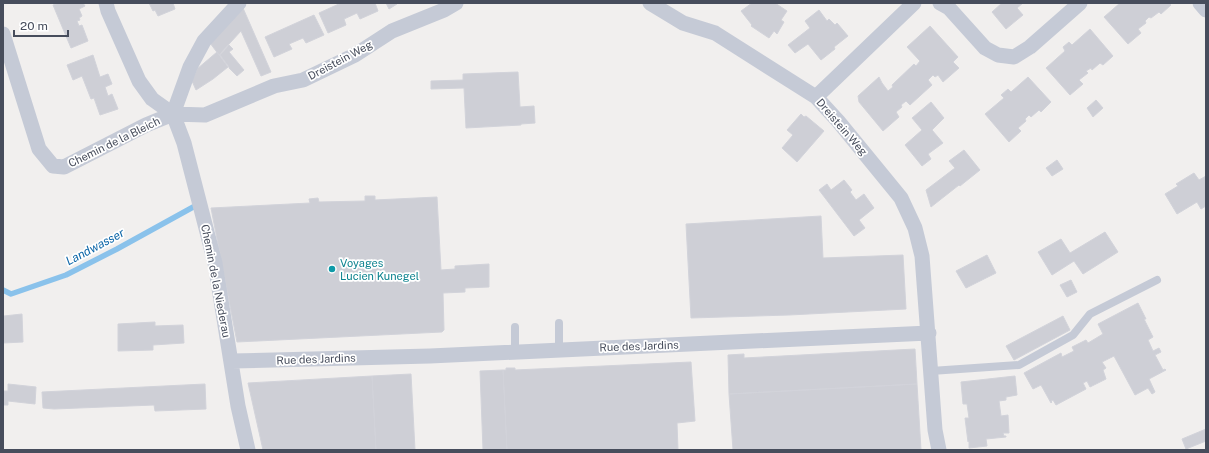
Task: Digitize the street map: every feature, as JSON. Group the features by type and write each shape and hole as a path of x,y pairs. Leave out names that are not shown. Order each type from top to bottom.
{"street":[{"path":"106,3 108,11 139,81 152,99 173,114 190,67 204,41 239,3"},
{"name":"Dreistein Weg","path":"173,114 205,115 274,86 303,80 355,55 392,31 444,10 456,3"},
{"name":"Dreistein Weg","path":"650,3 683,24 715,33 816,97 838,121 901,198 915,228 922,256 929,333"},
{"path":"816,97 914,3"},
{"path":"940,3 949,8 985,48 998,55 1014,57 1030,47 1080,3"},
{"path":"1200,3 1206,10"},
{"name":"Chemin de la Bleich","path":"3,34 39,149 53,166 64,167 146,125 173,114"},
{"name":"Chemin de la Niederau","path":"173,114 184,143 215,263 238,406 248,450"},
{"path":"929,333 936,430 939,450"},
{"name":"Rue des Jardins","path":"232,362 430,356 929,333"}],"lane":[{"path":"931,371 1019,365 1073,335 1090,314 1157,280"},
{"path":"559,323 560,349"},
{"path":"515,327 515,351"}],"building":[{"path":"59,3 83,3 85,6 79,9 82,16 79,18 80,20 77,21 79,26 82,25 88,41 71,48 53,5"},
{"path":"149,3 173,3 175,9 158,16 155,10 153,11"},
{"path":"341,3 375,3 378,11 360,19 357,13 344,19 346,25 328,33 319,13"},
{"path":"386,3 396,3 397,4 389,9"},
{"path":"752,3 775,3 787,11 781,20 784,22 777,34 774,31 769,38 751,26 752,25 741,11"},
{"path":"1002,3 1023,3 1017,8 1023,15 1006,29 992,12"},
{"path":"1120,3 1169,3 1171,5 1161,14 1159,12 1151,18 1149,17 1145,21 1146,23 1138,29 1141,33 1128,44 1104,17"},
{"path":"243,8 271,72 261,76 241,31 219,55 210,43"},
{"path":"819,10 827,21 829,19 835,25 837,23 848,36 821,60 808,44 795,53 788,45 810,28 805,21"},
{"path":"314,15 324,35 306,43 303,38 289,44 292,49 274,57 265,37"},
{"path":"930,26 958,57 953,62 959,68 943,82 938,75 935,77 933,75 928,80 932,85 910,105 906,101 901,105 902,107 896,112 899,117 883,131 859,102 858,96 879,77 888,91 893,87 892,85 914,64 916,66 920,61 907,47"},
{"path":"1090,29 1113,56 1103,65 1100,63 1092,70 1091,68 1086,71 1088,73 1079,80 1083,84 1070,95 1046,68 1065,51 1063,47 1069,42 1072,45"},
{"path":"229,45 233,49 229,52 244,70 237,76 220,55"},
{"path":"217,52 228,67 196,90 192,81 197,69"},
{"path":"93,55 100,77 108,74 112,84 105,87 108,96 112,94 118,109 100,115 94,98 91,99 82,76 73,80 67,65"},
{"path":"518,72 520,107 534,106 535,123 466,128 464,88 431,89 431,81 463,80 463,74"},
{"path":"1028,77 1051,102 1041,112 1039,110 1031,117 1029,115 1025,119 1026,121 1018,128 1021,131 1009,142 985,114 1004,98 1001,95 1008,89 1011,92"},
{"path":"1096,100 1103,108 1093,117 1087,108"},
{"path":"931,102 944,118 932,130 943,143 928,154 931,159 922,166 905,145 922,130 912,118"},
{"path":"801,114 804,117 806,116 824,131 797,162 782,148 793,135 787,130"},
{"path":"964,150 980,170 931,207 926,190 955,168 949,161"},
{"path":"1057,160 1063,169 1052,176 1046,168"},
{"path":"1194,173 1199,180 1206,176 1206,206 1201,209 1197,202 1177,214 1165,194 1178,186 1176,184"},
{"path":"844,180 852,190 850,192 856,200 864,194 874,208 859,220 865,228 854,236 819,190 827,184 831,190"},
{"name":"Voyages Lucien Kunegel","path":"365,196 375,196 375,200 437,197 441,270 455,269 455,266 489,264 489,287 465,288 465,292 443,293 444,330 442,332 237,342 211,208 310,203 309,199 318,198 319,202 365,201"},
{"path":"821,216 823,258 903,255 906,309 691,318 686,224"},
{"path":"1105,232 1118,252 1083,274 1074,261 1052,275 1038,252 1061,239 1070,253"},
{"path":"987,255 996,273 966,288 956,271"},
{"path":"1071,280 1077,292 1067,297 1060,285"},
{"path":"1138,303 1153,337 1148,340 1153,351 1159,348 1161,352 1155,355 1163,370 1166,370 1149,379 1155,392 1152,394 1148,388 1135,395 1114,356 1102,362 1106,368 1103,370 1106,379 1090,387 1087,381 1083,383 1086,389 1056,405 1053,400 1051,403 1041,385 1033,389 1024,373 1061,353 1062,357 1074,351 1072,347 1086,340 1088,343 1103,334 1098,324"},
{"path":"22,314 23,342 3,343 4,316"},
{"path":"1063,316 1070,330 1014,360 1006,346"},
{"path":"155,322 155,326 183,325 184,343 153,345 153,350 118,351 118,324"},
{"path":"915,349 917,384 729,394 728,355 744,354 744,358"},
{"path":"691,362 695,421 677,423 678,450 507,450 503,370 506,370 506,368 515,368 515,370"},
{"path":"503,370 507,450 483,450 480,371"},
{"path":"411,374 415,450 376,450 372,376"},
{"path":"372,376 376,450 263,450 248,383"},
{"path":"1015,376 1017,395 1006,397 1006,400 999,401 1001,416 1008,415 1009,433 1003,433 1006,437 986,439 987,446 969,448 965,418 969,418 967,404 963,404 961,382"},
{"path":"8,384 36,387 35,404 8,401 8,405 3,405 3,391 8,391"},
{"path":"205,384 206,409 155,411 154,405 54,409 43,408 42,392"},
{"path":"917,384 921,450 733,450 729,394"},
{"path":"1206,429 1206,441 1186,449 1182,439"}],"waterway":[{"name":"Landwasser","path":"3,290 11,294 66,275 195,206"}],"place":[{"name":"Voyages Lucien Kunegel","path":"332,269"}]}
